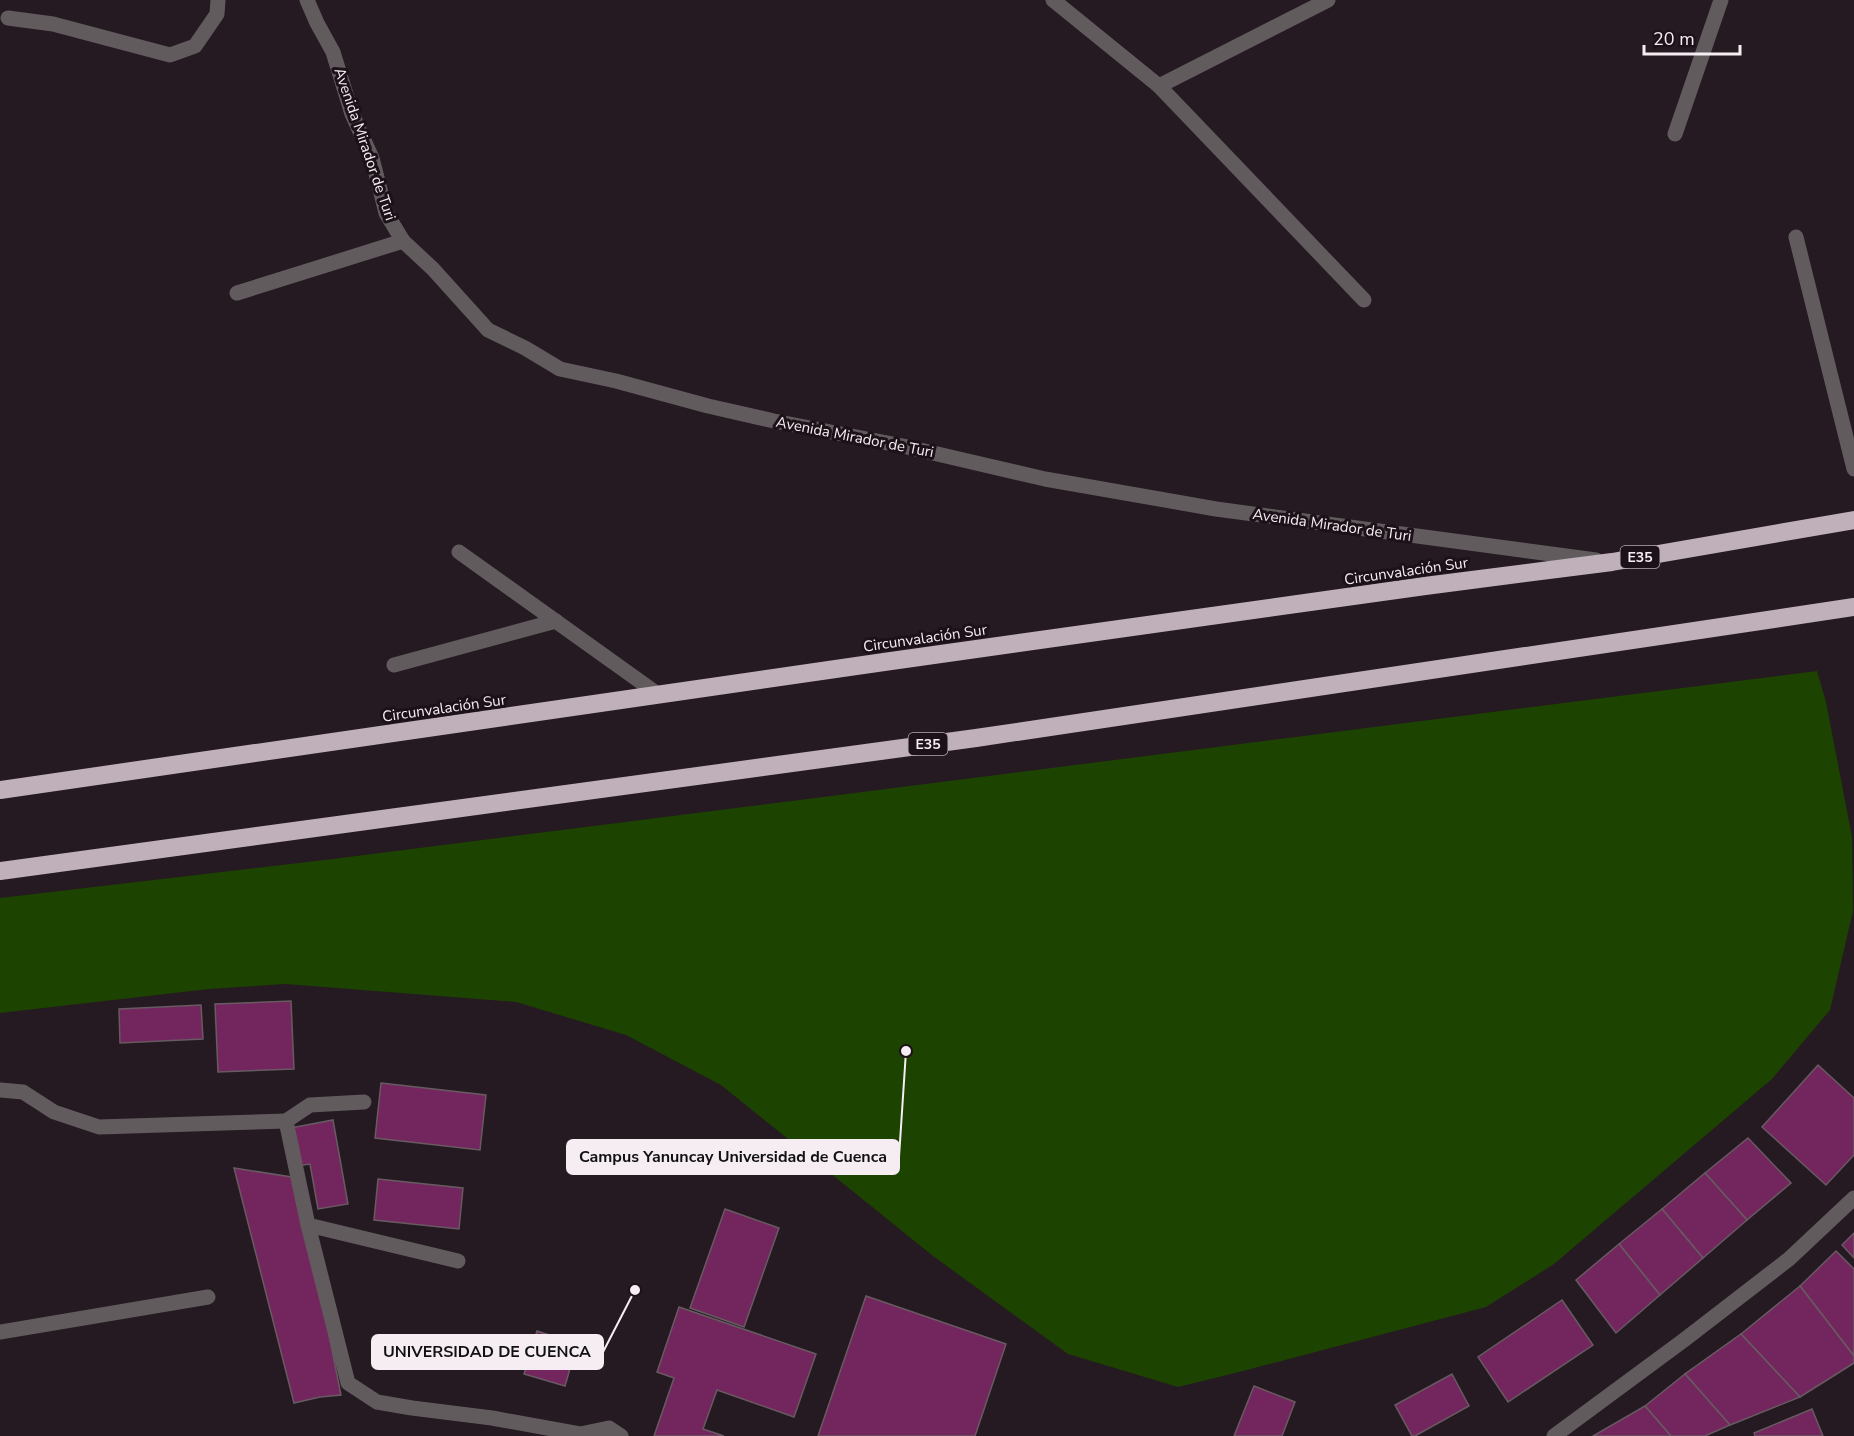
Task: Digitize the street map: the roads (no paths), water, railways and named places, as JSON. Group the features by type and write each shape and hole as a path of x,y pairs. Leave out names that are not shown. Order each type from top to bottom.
{"highway":[{"name":"Circunvalación Sur","path":"0,790 1413,588 1612,562 1854,520"},
{"name":"E35","path":"0,871 976,738 1854,607"}],"street":[{"path":"8,18 53,24 170,55 195,46 217,14 218,0"},
{"name":"Avenida Mirador de Turi","path":"307,0 333,52 352,114 372,158 386,213 403,242 433,269 488,330 560,369 774,421 903,446 1045,479 1216,509 1612,562"},
{"path":"1053,0 1159,86 1364,300"},
{"path":"1159,86 1328,0"},
{"path":"1676,134 1721,0"},
{"path":"1796,237 1854,469"},
{"path":"237,293 403,242"},
{"path":"459,552 659,695"},
{"path":"394,665 556,621"},
{"path":"0,1090 23,1092 54,1112 99,1127 286,1121 310,1105 364,1102"},
{"path":"286,1121 308,1225 348,1383 377,1402 492,1418 580,1434 609,1428 621,1436"},
{"path":"1554,1436 1790,1259 1854,1198"},
{"path":"308,1225 458,1261"},
{"path":"0,1332 208,1297"}],"place":[{"name":"Campus Yanuncay Universidad de Cuenca","path":"906,1051"},
{"name":"UNIVERSIDAD DE CUENCA","path":"635,1290"}]}
